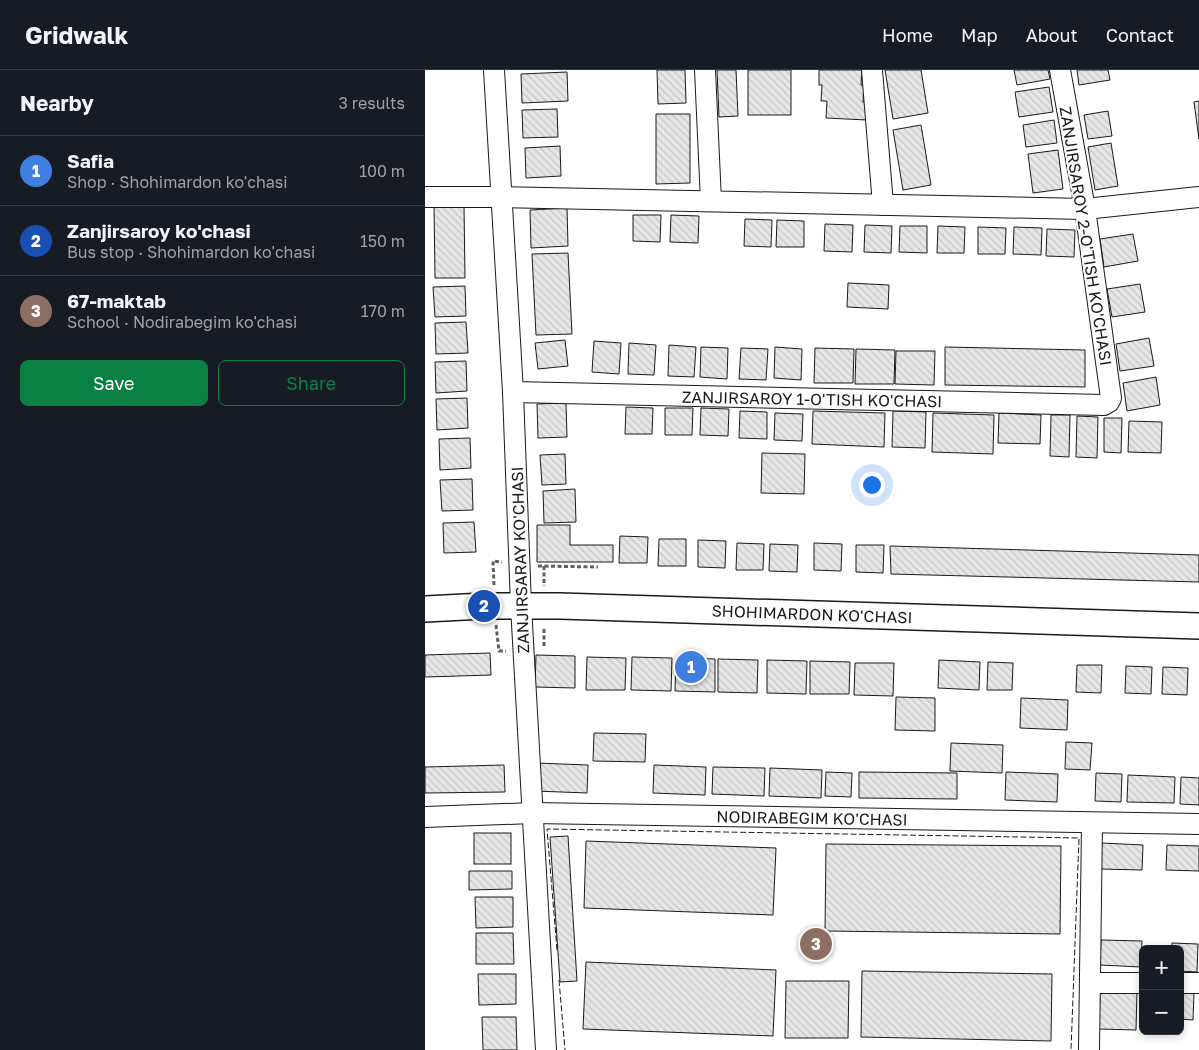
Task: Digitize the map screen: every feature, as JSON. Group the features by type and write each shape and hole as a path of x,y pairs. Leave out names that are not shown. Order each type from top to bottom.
{"main road":[{"name":"SHOHIMARDON KO'CHASI","path":"425,609 570,606 1199,626"}],"street":[{"name":"ZANJIRSARAY KO'CHASI","path":"494,70 513,392 521,606 546,1050"},
{"path":"705,70 711,202"},
{"path":"872,70 883,205"},
{"name":"ZANJIRSAROY 2-O'TISH KO'CHASI","path":"1060,70 1085,209 1111,398 1109,402"},
{"path":"425,197 1085,209 1199,196"},
{"name":"ZANJIRSAROY 1-O'TISH KO'CHASI","path":"513,392 1104,406 1109,402"},
{"name":"NODIRABEGIM KO'CHASI","path":"425,817 532,813 1199,824"},
{"path":"1089,1050 1092,823"},
{"path":"1090,983 1139,983"},
{"path":"1184,983 1199,983"}],"path":[{"path":"493,561 494,589"},
{"path":"537,566 598,567"},
{"path":"544,566 544,589"},
{"path":"496,622 499,651"}],"building":[{"path":"657,70 685,70 686,103 658,104"},
{"path":"717,70 736,70 738,116 719,117"},
{"path":"748,70 791,70 791,115 748,115"},
{"path":"819,70 862,70 861,85 864,85 863,102 868,102 867,120 826,118 827,101 821,101 822,85 819,85"},
{"path":"885,70 921,70 928,113 893,119"},
{"path":"1014,70 1048,70 1050,79 1017,85"},
{"path":"1077,70 1108,70 1110,80 1079,85"},
{"path":"567,72 568,101 522,103 521,74"},
{"path":"1049,87 1053,112 1019,117 1015,92"},
{"path":"1199,101 1199,139 1194,102"},
{"path":"557,109 558,137 523,138 522,110"},
{"path":"1108,111 1112,136 1088,139 1084,115"},
{"path":"656,114 690,114 690,183 656,184"},
{"path":"1054,120 1057,143 1026,147 1023,125"},
{"path":"921,125 931,185 903,190 893,130"},
{"path":"1111,143 1118,186 1095,190 1088,147"},
{"path":"560,146 561,176 526,178 525,148"},
{"path":"1058,150 1063,189 1033,193 1028,154"},
{"path":"434,205 464,205 465,278 435,278"},
{"path":"567,208 568,246 531,248 530,210"},
{"path":"633,215 661,215 660,242 633,241"},
{"path":"671,215 699,216 698,243 670,242"},
{"path":"745,219 772,220 771,247 744,246"},
{"path":"777,220 804,221 804,247 776,247"},
{"path":"825,224 853,225 852,252 824,251"},
{"path":"865,225 892,226 891,253 864,252"},
{"path":"900,226 927,226 927,253 899,252"},
{"path":"938,226 965,227 964,253 937,253"},
{"path":"978,227 1006,228 1005,254 978,254"},
{"path":"1014,227 1042,228 1041,255 1013,254"},
{"path":"1047,229 1075,230 1074,257 1046,256"},
{"path":"1133,234 1138,261 1104,267 1100,239"},
{"path":"568,253 572,334 536,335 532,254"},
{"path":"848,283 889,285 888,309 847,307"},
{"path":"1140,284 1145,312 1112,317 1107,289"},
{"path":"465,286 466,316 435,317 433,287"},
{"path":"466,322 468,353 436,354 435,323"},
{"path":"1149,338 1154,366 1120,371 1116,344"},
{"path":"565,340 568,366 538,369 535,343"},
{"path":"594,341 621,343 619,374 592,372"},
{"path":"629,343 656,345 654,375 628,374"},
{"path":"669,345 696,347 694,377 668,376"},
{"path":"701,347 728,348 727,379 700,377"},
{"path":"775,347 802,349 801,380 774,378"},
{"path":"945,347 1085,350 1085,387 945,385"},
{"path":"741,348 768,349 766,380 739,379"},
{"path":"815,348 854,349 853,383 814,383"},
{"path":"856,349 895,350 894,384 855,384"},
{"path":"896,351 935,351 934,385 895,384"},
{"path":"466,361 467,391 436,393 435,362"},
{"path":"1156,377 1160,405 1127,411 1123,383"},
{"path":"467,398 468,428 437,430 436,399"},
{"path":"566,403 567,437 538,438 537,404"},
{"path":"626,407 653,408 652,434 625,434"},
{"path":"665,408 693,408 692,435 665,435"},
{"path":"701,408 729,409 728,436 700,435"},
{"path":"740,411 767,412 767,439 739,438"},
{"path":"813,411 885,413 884,447 812,444"},
{"path":"893,411 926,412 925,448 892,447"},
{"path":"775,413 803,414 802,441 774,440"},
{"path":"933,413 994,415 993,454 932,452"},
{"path":"999,413 1041,415 1040,444 998,443"},
{"path":"1051,415 1070,415 1069,457 1050,456"},
{"path":"1077,416 1098,417 1097,458 1076,457"},
{"path":"1104,418 1122,418 1121,453 1104,452"},
{"path":"1129,421 1162,422 1161,453 1128,452"},
{"path":"470,438 471,468 440,470 439,439"},
{"path":"762,453 805,454 804,494 761,493"},
{"path":"565,454 566,484 542,485 540,455"},
{"path":"472,479 473,510 442,511 440,480"},
{"path":"575,489 576,522 544,523 543,491"},
{"path":"474,522 476,552 444,553 443,523"},
{"path":"537,525 570,525 570,545 613,545 613,562 537,562"},
{"path":"620,536 648,537 647,563 619,563"},
{"path":"659,539 686,539 686,566 658,566"},
{"path":"698,540 726,541 725,568 698,567"},
{"path":"737,543 764,544 763,570 736,570"},
{"path":"814,543 842,544 841,571 814,570"},
{"path":"770,544 798,545 797,572 769,571"},
{"path":"856,545 884,545 883,573 856,572"},
{"path":"890,546 1199,555 1199,582 891,574"},
{"path":"490,653 491,675 425,677 425,655"},
{"path":"536,655 575,656 575,688 535,687"},
{"path":"587,657 626,658 625,690 586,690"},
{"path":"632,657 672,658 671,691 631,690"},
{"path":"676,658 715,659 715,692 675,691"},
{"path":"718,659 758,660 757,693 718,692"},
{"path":"767,660 807,661 806,694 767,693"},
{"path":"939,660 980,662 979,690 938,688"},
{"path":"810,661 850,662 849,694 810,694"},
{"path":"988,662 1013,663 1012,690 987,690"},
{"path":"855,663 894,663 893,696 854,695"},
{"path":"1077,665 1102,665 1101,693 1076,692"},
{"path":"1126,666 1152,667 1151,694 1125,693"},
{"path":"1163,667 1188,668 1187,695 1162,694"},
{"path":"896,697 935,698 935,731 895,730"},
{"path":"1021,698 1068,700 1067,730 1020,728"},
{"path":"594,733 646,734 645,762 593,761"},
{"path":"1066,742 1092,743 1090,770 1065,769"},
{"path":"951,743 1003,745 1002,773 950,771"},
{"path":"536,763 588,765 587,793 535,791"},
{"path":"504,765 505,792 425,793 425,767"},
{"path":"654,765 706,767 705,795 653,793"},
{"path":"713,767 765,768 764,796 712,794"},
{"path":"770,768 822,770 821,798 769,796"},
{"path":"826,772 852,773 851,797 825,796"},
{"path":"859,772 957,773 957,799 859,798"},
{"path":"1006,772 1058,774 1057,802 1005,800"},
{"path":"1096,773 1122,774 1121,802 1095,801"},
{"path":"1128,775 1175,777 1174,803 1127,802"},
{"path":"1181,777 1199,778 1199,805 1180,804"},
{"path":"474,833 511,833 511,864 474,864"},
{"path":"568,836 577,981 560,982 550,837"},
{"path":"586,841 776,848 773,915 584,908"},
{"path":"1102,843 1143,845 1142,870 1100,869"},
{"path":"826,844 1061,846 1060,934 825,931"},
{"path":"1167,845 1199,846 1199,871 1166,870"},
{"path":"469,871 512,871 512,889 469,890"},
{"path":"475,897 513,897 513,927 476,928"},
{"path":"476,933 513,933 514,964 476,964"},
{"path":"1101,940 1142,941 1142,945 1139,945 1139,967 1100,965"},
{"path":"1172,943 1198,944 1197,972 1184,971 1184,945 1172,945"},
{"path":"586,962 776,970 773,1036 583,1029"},
{"path":"862,971 1052,974 1051,1041 861,1037"},
{"path":"478,974 516,974 516,1004 479,1005"},
{"path":"786,981 849,981 848,1038 785,1038"},
{"path":"1100,990 1137,992 1136,1030 1099,1029"},
{"path":"1184,992 1194,993 1193,1020 1184,1019"},
{"path":"482,1017 516,1017 517,1050 483,1050"}],"fence":[{"path":"557,950 547,829 1079,838 1071,1050"},
{"path":"559,980 565,1050"}],"place":[{"name":"Zanjirsaroy ko'chasi","path":"484,606"},
{"name":"Safia","path":"691,667"},
{"name":"67-maktab","path":"816,944"}]}
